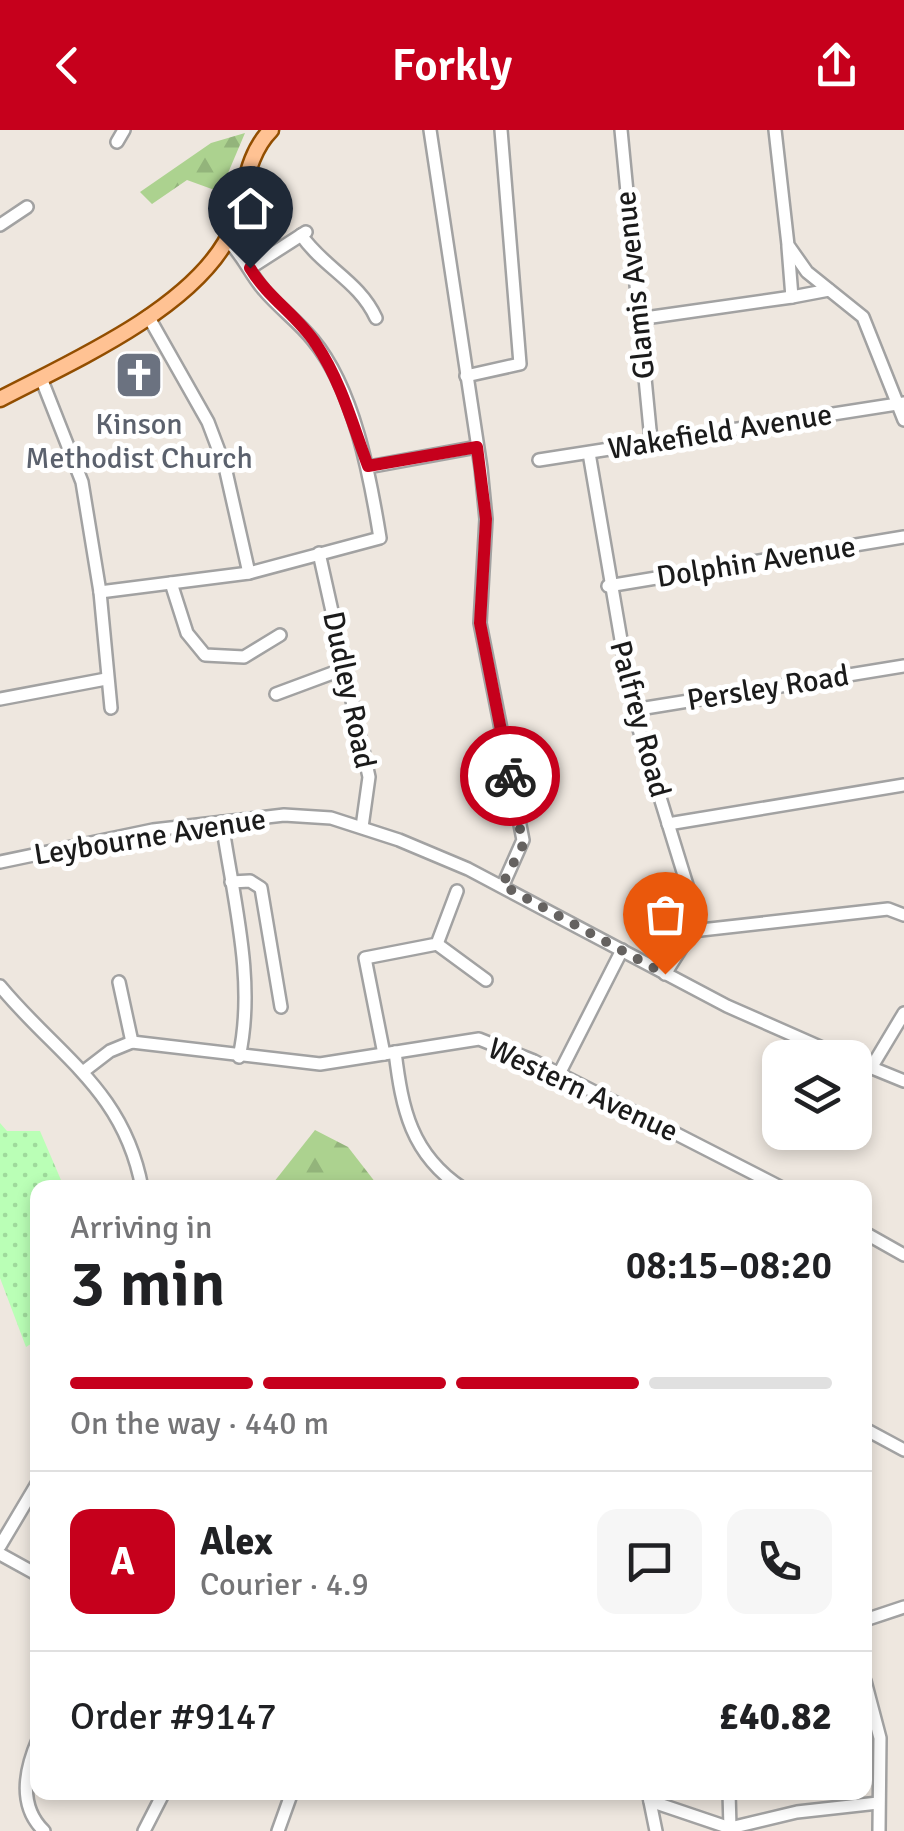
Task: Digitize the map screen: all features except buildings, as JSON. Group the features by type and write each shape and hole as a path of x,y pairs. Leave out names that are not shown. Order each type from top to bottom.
{"main road":[{"path":"0,400 148,316 188,287 227,240 250,164 271,130"}],"street":[{"path":"117,142 124,130"},
{"path":"430,130 486,519 480,623 523,840 502,885"},
{"path":"775,130 792,297"},
{"name":"Glamis Avenue","path":"619,131 651,440"},
{"path":"466,376 520,364 501,133 518,132"},
{"path":"0,226 27,206"},
{"path":"250,268 304,234 340,279 364,292 376,318"},
{"path":"100,592 249,573 380,538 368,466 336,380 315,341 261,287 227,240"},
{"path":"788,245 807,272 863,317 902,404 904,420"},
{"path":"638,319 829,290"},
{"path":"148,316 208,422 225,467 249,573"},
{"path":"41,378 82,482 100,592 112,708"},
{"name":"Wakefield Avenue","path":"539,460 902,404"},
{"path":"368,466 477,447"},
{"name":"Palfrey Road","path":"589,452 608,586 633,710 696,914 692,930"},
{"name":"Dolphin Avenue","path":"608,586 904,538"},
{"name":"Dudley Road","path":"319,554 370,788 362,827"},
{"path":"171,583 187,633 205,656 244,656 280,635"},
{"name":"Persley Road","path":"633,710 904,666"},
{"path":"276,694 346,668"},
{"path":"7,702 108,686 122,689"},
{"path":"668,824 904,785"},
{"name":"Leybourne Avenue","path":"0,862 153,830 222,822 300,815 362,827 502,885 665,974 807,1040"},
{"path":"222,822 247,1008 239,1057"},
{"path":"231,882 250,881 260,888 281,1007"},
{"path":"437,944 457,891"},
{"path":"665,974 692,930 888,909 904,915"},
{"path":"453,1180 428,1158 409,1128 364,958 437,944 486,980"},
{"path":"559,1074 622,950"},
{"path":"84,1071 110,1050 132,1042 119,982"},
{"path":"0,986 84,1071 121,1122 139,1180"},
{"path":"904,1012 872,1068 904,1081"},
{"name":"Western Avenue","path":"132,1042 320,1064 479,1039 502,1045 766,1180"},
{"path":"872,1237 904,1255"},
{"path":"872,1433 904,1450"},
{"path":"30,1498 0,1550 30,1570"},
{"path":"872,1618 904,1608"},
{"path":"872,1708 880,1738 879,1831"},
{"path":"30,1770 25,1788 30,1810 44,1831"},
{"path":"144,1831 160,1800"},
{"path":"278,1831 289,1800"},
{"path":"650,1800 656,1831"},
{"path":"657,1800 730,1828 797,1812 878,1803"},
{"path":"729,1800 730,1828"}],"green space":[{"path":"245,133 220,192 187,180 152,204 140,192 211,143"},
{"path":"0,1123 7,1131 40,1131 61,1180 30,1180 30,1344 26,1347 0,1278"},
{"path":"315,1130 348,1147 374,1180 276,1180"}],"way so far":[{"path":"510,776 523,845 502,885 665,974"}],"place":[{"name":"Kinson Methodist Church","path":"139,375"}],"route":[{"path":"250,268 261,287 315,341 336,380 368,466 477,447 486,519 478,589 480,623 510,776"}]}
